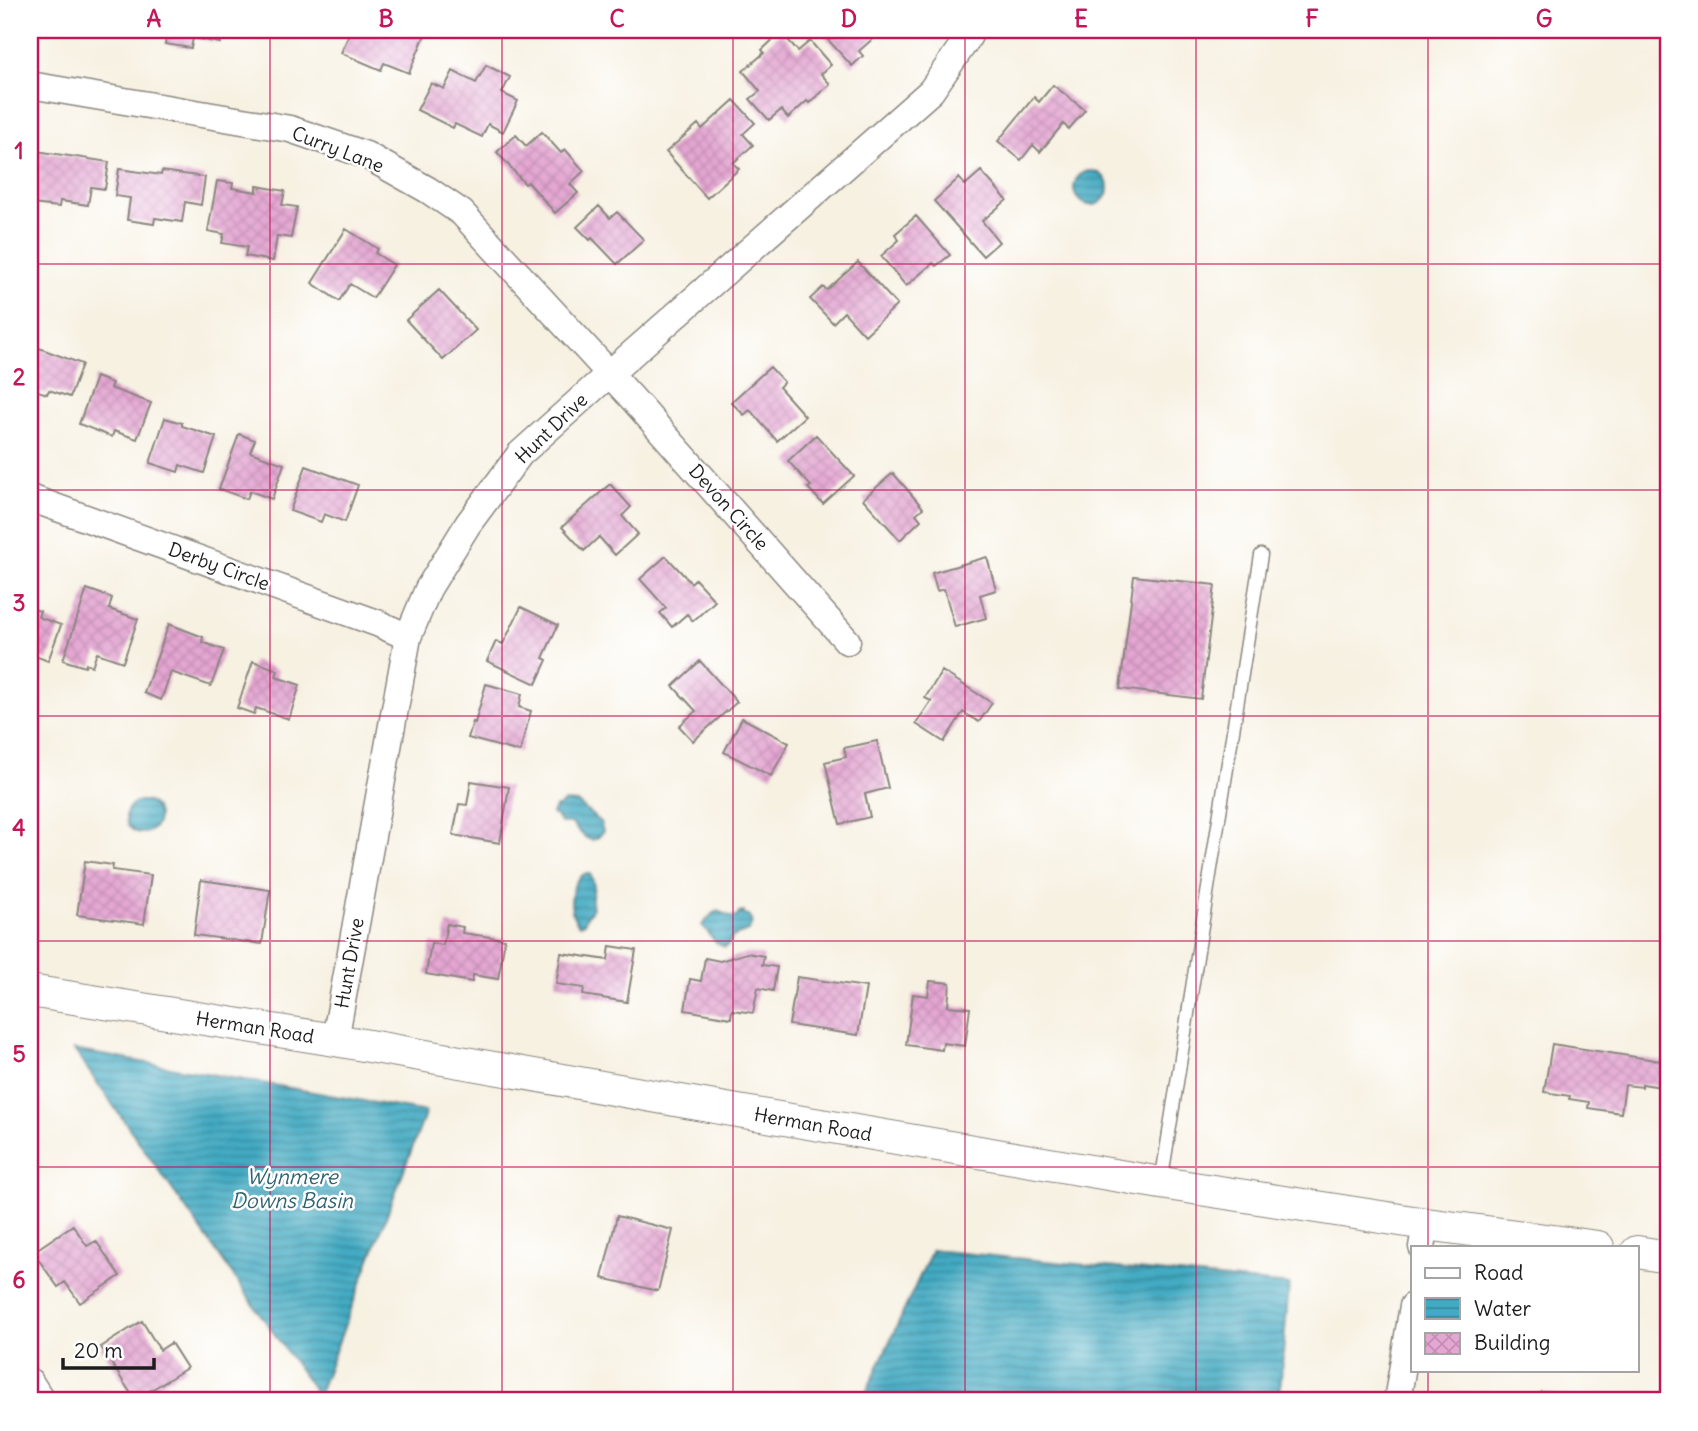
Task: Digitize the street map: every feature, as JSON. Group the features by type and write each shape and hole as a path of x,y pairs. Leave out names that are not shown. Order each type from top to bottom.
{"street":[{"name":"Hunt Drive","path":"335,1040 408,637 428,589 468,524 520,454 931,92 972,30"},
{"name":"Curry Lane","path":"30,85 290,129 366,155 428,190 462,213 609,374"},
{"name":"Devon Circle","path":"609,374 847,641"},
{"name":"Derby Circle","path":"30,498 377,623 408,637"},
{"name":"Herman Road","path":"30,991 335,1040 726,1110 1161,1183 1424,1236 1582,1246"},
{"path":"1638,1252 1668,1257"},
{"path":"1397,1401 1411,1318"},
{"path":"30,1382 42,1401"}],"lane":[{"path":"1161,1183 1261,555"}],"water":[{"path":"1091,171 1103,176 1108,188 1103,200 1091,205 1079,200 1074,188 1079,176"},
{"path":"142,801 153,806 158,817 153,828 142,833 131,828 126,817 131,806"},
{"path":"564,802 578,803 600,822 603,831 599,837 591,840 571,823 561,823 557,816 552,814 555,807"},
{"path":"584,874 590,874 593,879 593,908 584,923 579,925 573,913 571,898 575,884"},
{"path":"718,911 731,917 737,917 744,912 752,922 749,931 732,937 725,947 716,943 702,925"},
{"name":"Wynmere Downs Basin","path":"74,1050 426,1112 318,1396"},
{"path":"932,1250 1289,1285 1279,1401 862,1401"}],"building":[{"path":"168,30 222,30 220,43 193,38 191,48 165,44"},
{"path":"351,30 427,30 409,73 384,63 381,70 341,53"},
{"path":"819,30 875,30 878,34 859,51 863,56 852,66"},
{"path":"781,32 798,51 810,41 831,65 821,74 830,84 788,118 781,110 769,120 750,99 760,91 743,71 764,53 762,50"},
{"path":"486,65 510,77 502,93 518,101 503,132 488,124 482,137 455,124 453,128 417,110 431,83 444,89 453,71 476,83"},
{"path":"1053,85 1085,110 1069,129 1063,124 1040,152 1033,145 1021,160 998,141 1034,97 1039,102"},
{"path":"734,100 755,123 743,134 753,145 733,163 739,169 707,198 666,152 698,124 702,129"},
{"path":"542,132 561,153 565,149 584,171 570,184 578,193 555,213 497,152 516,135 526,146"},
{"path":"30,150 109,162 105,189 91,187 88,205 60,201 59,207 31,204 34,182 30,182"},
{"path":"119,169 205,177 201,205 185,202 182,222 155,218 154,224 127,220 130,198 115,196"},
{"path":"981,171 1007,200 982,221 999,242 983,256 934,201 959,178 965,185"},
{"path":"217,181 233,183 232,188 257,192 257,186 285,191 282,205 297,207 291,238 277,236 273,261 245,256 247,247 222,243 224,234 208,231"},
{"path":"599,206 610,218 617,212 644,240 617,264 592,238 590,240 577,227"},
{"path":"916,216 950,255 936,266 933,263 906,286 881,256 899,240 895,234"},
{"path":"346,229 378,249 375,253 394,265 373,298 350,284 339,301 312,283"},
{"path":"858,262 897,305 865,335 844,312 833,323 810,299 823,287 827,290"},
{"path":"439,290 476,330 443,360 406,320"},
{"path":"31,345 82,364 70,397 49,390 47,394 32,389 35,381 30,379"},
{"path":"770,367 784,382 779,387 805,416 777,441 750,410 744,415 731,402"},
{"path":"96,377 112,383 110,388 151,403 137,439 114,431 112,437 79,424"},
{"path":"165,418 216,437 204,473 180,465 178,472 150,463"},
{"path":"239,434 255,440 250,452 284,464 272,499 250,491 247,499 219,489"},
{"path":"816,435 854,476 823,504 788,461"},
{"path":"306,466 358,485 345,522 324,514 321,522 290,511"},
{"path":"893,473 923,508 916,514 921,520 900,540 863,499"},
{"path":"610,484 631,507 622,516 638,534 615,555 599,537 584,551 562,527"},
{"path":"666,556 691,583 695,579 715,601 693,621 687,614 672,627 660,613 666,608 640,579"},
{"path":"987,557 996,590 980,595 986,618 955,627 944,589 937,591 932,573"},
{"path":"1134,576 1215,585 1201,699 1120,689"},
{"path":"87,589 112,598 109,609 138,619 123,662 97,653 92,666 86,664 85,667 63,660"},
{"path":"521,607 558,625 543,658 547,660 536,684 487,661 496,641 503,644"},
{"path":"30,608 40,611 38,617 61,625 48,661 30,654"},
{"path":"169,624 203,637 202,642 224,650 211,686 171,672 161,700 144,693"},
{"path":"253,661 278,670 276,677 300,685 289,719 256,708 254,714 237,708"},
{"path":"700,661 737,702 693,741 679,726 696,711 673,686"},
{"path":"942,671 992,703 979,722 963,712 944,742 916,724 931,701 925,698"},
{"path":"486,684 522,694 519,707 531,711 520,752 468,738"},
{"path":"742,718 789,743 771,776 724,752"},
{"path":"877,741 888,788 865,794 870,817 840,824 825,762 846,757 844,748"},
{"path":"471,781 509,787 500,843 453,835 459,804 467,805"},
{"path":"85,861 113,865 112,870 151,875 144,924 77,915"},
{"path":"201,880 270,890 262,944 194,935"},
{"path":"447,924 463,927 462,933 505,939 498,979 473,975 472,982 426,974 431,943 443,945"},
{"path":"610,946 636,950 627,1002 583,995 584,988 556,984 561,953 608,960"},
{"path":"747,953 764,956 762,965 777,967 773,991 758,988 753,1013 732,1010 731,1018 685,1010 690,979 701,981 705,958 720,961"},
{"path":"797,977 866,987 858,1035 789,1025"},
{"path":"930,981 950,983 948,1006 970,1008 965,1046 943,1043 942,1050 906,1045 913,994 928,996"},
{"path":"1552,1044 1668,1062 1668,1088 1642,1084 1642,1087 1625,1085 1621,1113 1588,1108 1589,1102 1544,1092"},
{"path":"617,1216 673,1230 658,1291 602,1278"},
{"path":"73,1225 87,1246 96,1241 120,1276 80,1303 65,1282 58,1287 33,1252"},
{"path":"142,1321 160,1350 171,1343 187,1368 135,1400 101,1347"},
{"path":"1541,1392 1588,1400 1588,1401 1540,1401"}]}
